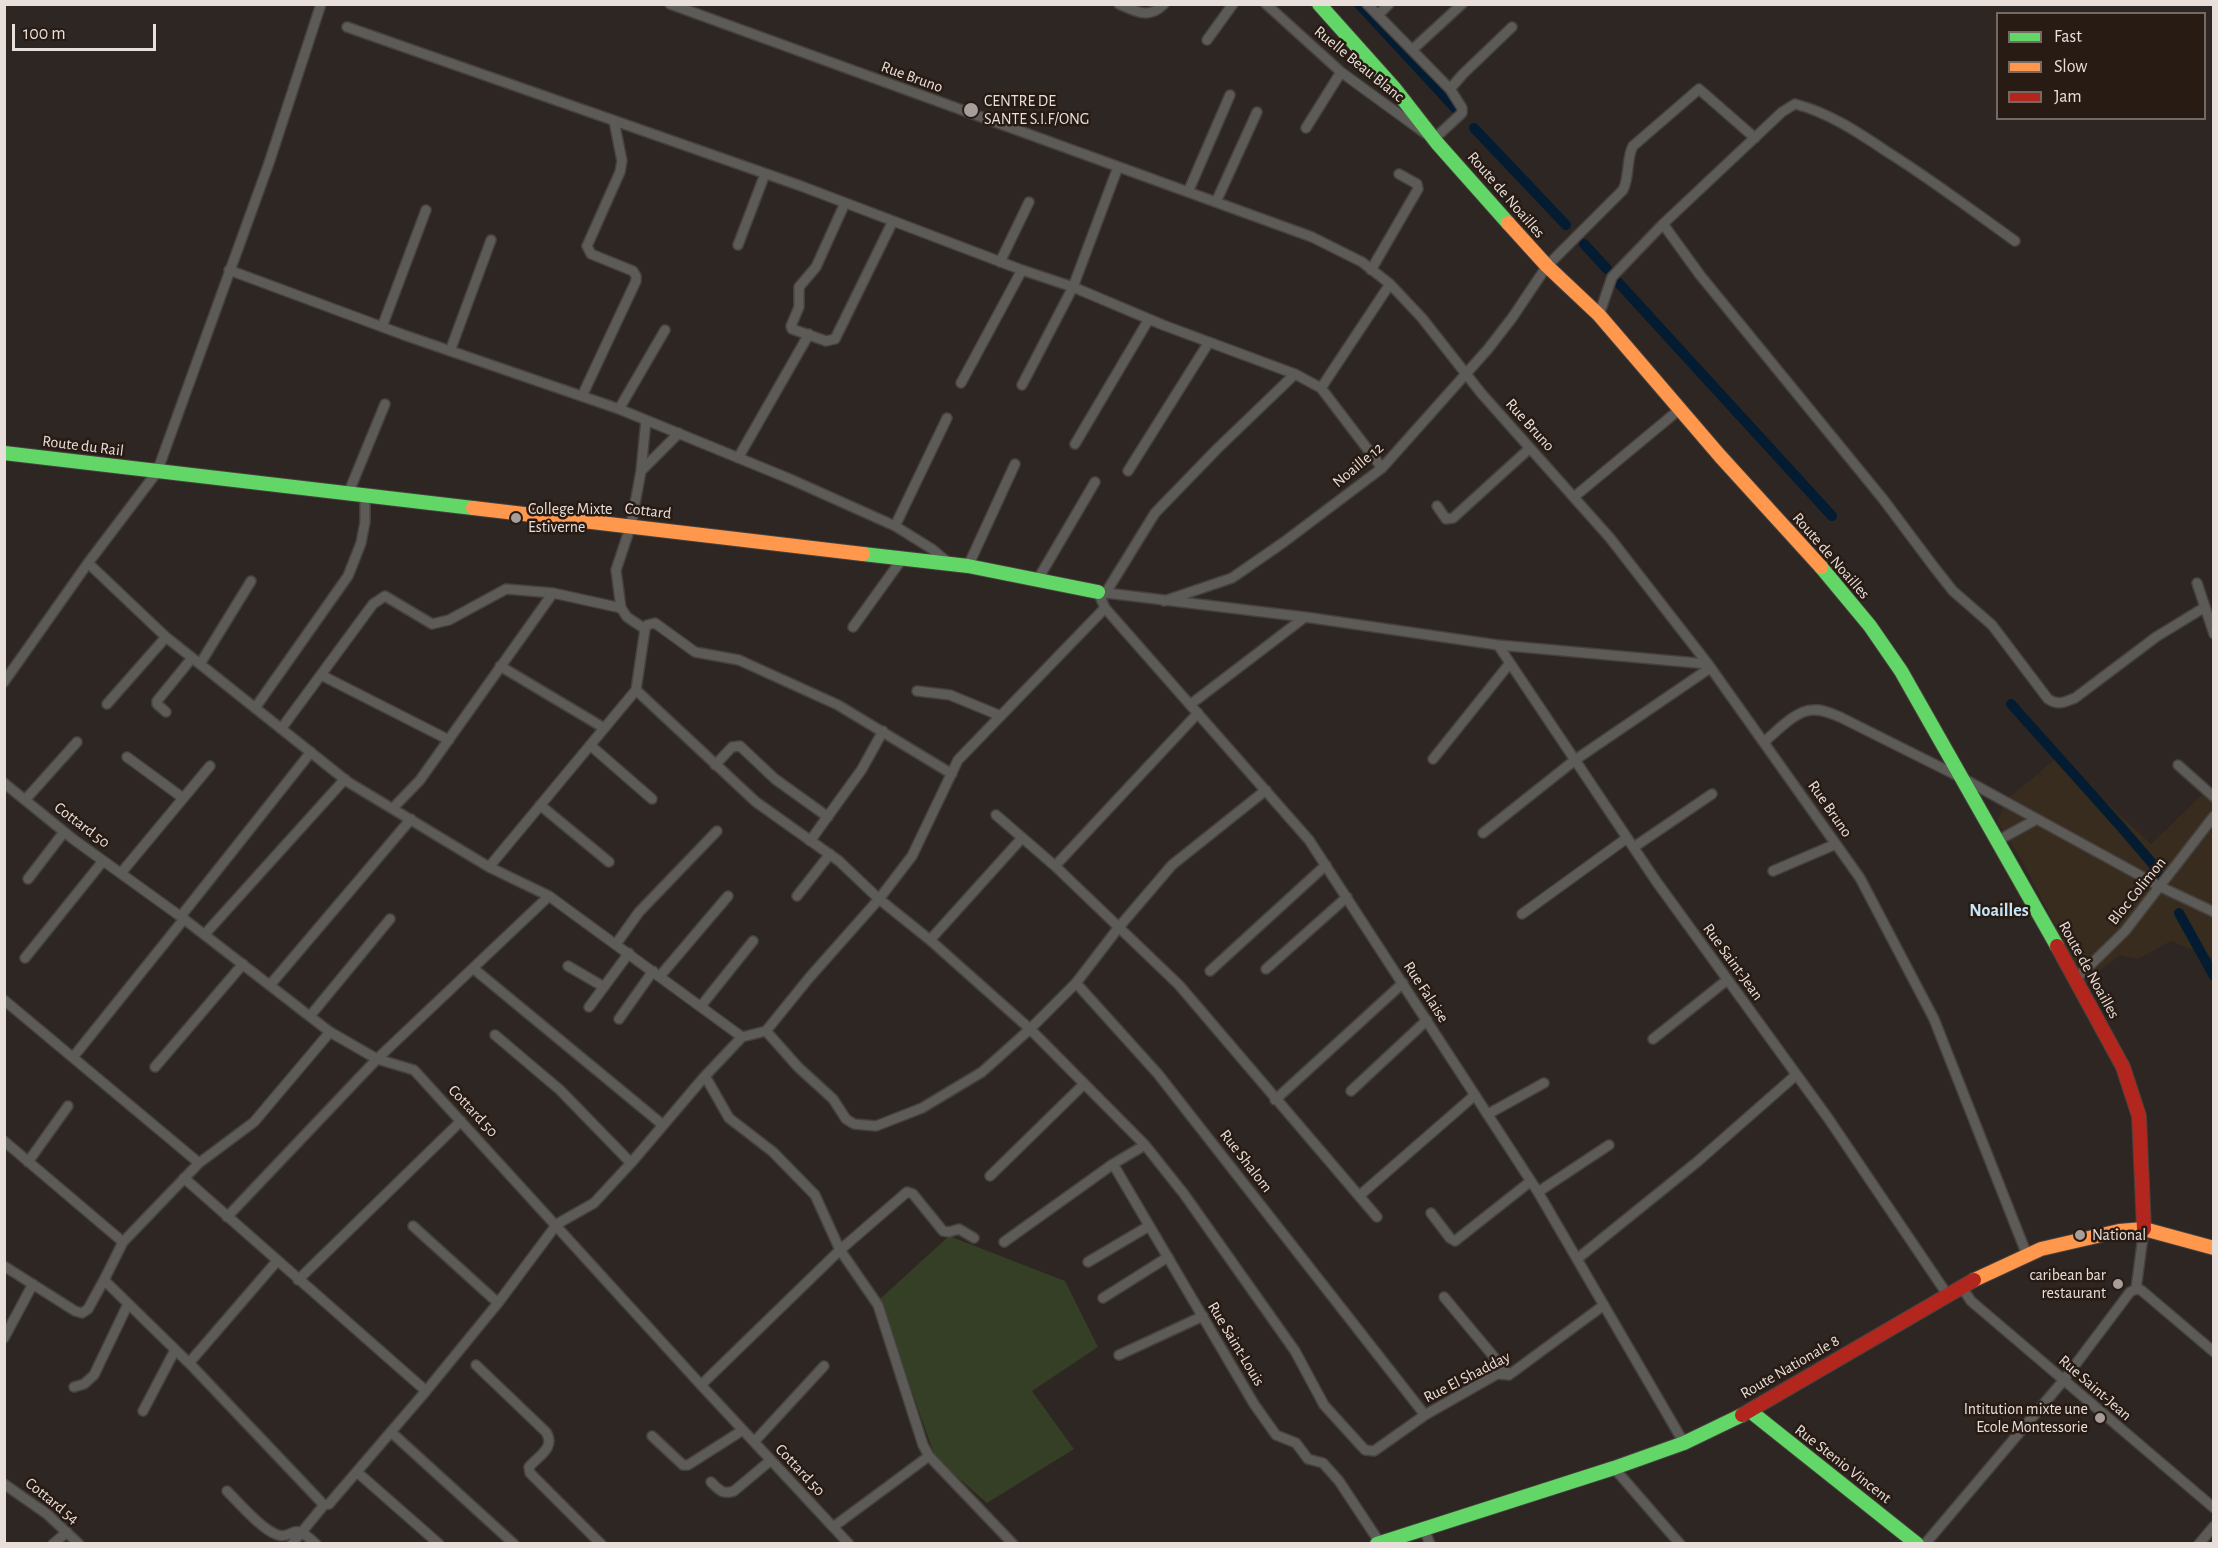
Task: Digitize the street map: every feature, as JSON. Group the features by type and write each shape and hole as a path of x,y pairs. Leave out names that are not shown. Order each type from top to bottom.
{"street":[{"path":"4,682 88,563 157,472 269,163 321,4"},
{"name":"Rue Bruno","path":"670,4 1312,237 1362,262 1390,284 1422,318 1466,374 1610,538 1709,666 1860,878 1934,1019 2027,1255"},
{"path":"1119,4 1144,15 1155,12 1164,4"},
{"path":"1207,40 1233,4"},
{"name":"Ruelle Beau Blanc","path":"1266,4 1341,72 1436,141"},
{"name":"Route de Noailles","path":"1319,4 1547,266 1599,315 1820,566 1870,626 1901,671 1964,779 2123,1067 2139,1116 2144,1229"},
{"path":"1367,4 1450,89 1462,108 1462,113 1436,141"},
{"path":"1378,15 1389,4"},
{"path":"1412,50 1462,4"},
{"path":"347,27 845,203 1073,287 1149,319 1295,374 1321,388 1382,468"},
{"path":"1450,89 1512,27"},
{"path":"1306,128 1341,72"},
{"name":"Noaille 12","path":"1164,601 1232,578 1382,468 1466,374 1512,318 1547,266 1623,190 1626,184 1629,152 1633,146 1699,89 1755,138"},
{"path":"1188,192 1230,95"},
{"path":"1599,315 1612,277 1663,224 1782,112 1795,104 1845,124 1863,135 1908,164 2015,241"},
{"path":"1216,202 1257,112"},
{"path":"582,396 636,281 633,272 591,254 587,246 620,172 622,161 614,121"},
{"path":"1022,385 1073,287 1118,166"},
{"path":"738,244 765,174"},
{"path":"1371,270 1418,189 1417,184 1399,174"},
{"path":"1000,262 1029,202"},
{"path":"845,203 816,267 801,283 798,290 799,307 791,327 826,341 835,339 838,334 892,221"},
{"path":"382,327 426,210"},
{"path":"1663,224 1700,275 1883,499 1953,591 1992,625 2048,699 2055,704 2061,704 2074,698 2156,637 2205,607"},
{"path":"450,351 491,240"},
{"path":"229,270 382,327 646,420 894,526 932,549 950,564"},
{"path":"961,383 1022,270"},
{"path":"1321,388 1390,284"},
{"path":"1075,444 1149,319"},
{"path":"619,409 664,330"},
{"path":"738,458 809,334"},
{"path":"1128,471 1209,342"},
{"path":"1295,374 1218,447 1155,513 1101,593 1305,617 1498,645 1709,666"},
{"path":"348,494 385,404"},
{"path":"1574,497 1680,409"},
{"path":"894,526 947,418"},
{"path":"645,629 627,617 621,608 616,570 631,525 641,471 646,420"},
{"path":"641,471 679,434"},
{"path":"1437,506 1446,519 1454,518 1530,448"},
{"name":"Route du Rail","path":"4,453 157,472"},
{"path":"968,566 1015,464"},
{"name":"Cottard","path":"157,472 631,525 968,566 1101,593"},
{"path":"1038,579 1095,482"},
{"path":"255,708 348,576 362,543 365,496"},
{"path":"853,627 902,559"},
{"path":"88,563 166,637 345,779 489,867 549,896 742,1037"},
{"path":"166,712 157,704 157,701 196,661 252,581"},
{"path":"2197,583 2214,634"},
{"path":"281,729 373,604 385,596 432,624 459,615 506,589 553,593 621,608"},
{"path":"393,808 420,780 553,593"},
{"name":"Rue Falaise","path":"1101,593 1105,608 1309,840 1538,1192 1684,1443"},
{"path":"292,1544 426,1391 498,1303 557,1224 594,1203 742,1037 766,1031 808,978 879,899 912,856 952,774 966,751 1105,608"},
{"path":"1191,704 1305,617"},
{"path":"489,867 636,690 645,629 647,625 655,623 695,652 739,660 838,705 952,774"},
{"path":"107,704 166,637"},
{"name":"Rue Saint-Jean","path":"1498,645 1627,838 1828,1118 1947,1294"},
{"path":"1433,759 1510,663"},
{"path":"500,666 604,728"},
{"path":"1483,833 1575,760 1709,666"},
{"path":"321,675 394,710 449,740"},
{"path":"636,690 756,802 830,854 1030,1029 1145,1145 1113,1164 1004,1242"},
{"path":"917,691 950,695 1001,716"},
{"path":"1764,742 1798,715 1812,710 1824,711 1964,779 2161,886 2214,912"},
{"path":"1055,866 1198,713"},
{"path":"810,841 862,769 883,731"},
{"path":"25,800 77,742"},
{"path":"590,745 652,799"},
{"path":"715,765 732,747 740,746 776,779 828,817"},
{"path":"74,1056 311,752"},
{"path":"127,757 183,798"},
{"path":"2178,765 2214,797"},
{"path":"121,873 210,766"},
{"path":"205,934 345,779"},
{"name":"Cottard 50","path":"4,783 64,832 183,917 330,1032 377,1059 414,1070 849,1544"},
{"path":"766,1031 798,1067 833,1099 846,1119 854,1124 876,1126 922,1108 982,1072 1030,1029 1076,984 1119,927 1172,865 1266,790"},
{"path":"1634,847 1712,794"},
{"path":"540,806 609,862"},
{"path":"996,815 1055,866 1179,985 1377,1217"},
{"name":"Bloc Colimon","path":"2076,979 2125,931 2214,816"},
{"path":"270,985 411,819"},
{"path":"1997,841 2037,819"},
{"path":"616,944 639,912 717,831"},
{"path":"28,879 64,832"},
{"path":"930,940 1022,838"},
{"path":"1522,914 1627,838"},
{"path":"1773,871 1836,844"},
{"path":"797,896 830,854"},
{"path":"25,958 103,861"},
{"path":"1210,971 1326,865"},
{"path":"227,1217 377,1059 549,896"},
{"path":"619,1018 728,896"},
{"path":"1266,969 1347,897"},
{"path":"310,1016 390,919"},
{"path":"701,1006 753,941"},
{"path":"589,1007 629,953"},
{"path":"155,1066 243,964"},
{"path":"568,966 604,987"},
{"path":"474,969 663,1125"},
{"path":"1653,1039 1727,980"},
{"path":"1275,1100 1402,983"},
{"name":"Rue Shalom","path":"1076,984 1165,1083 1425,1415"},
{"path":"4,1000 74,1056 199,1163"},
{"path":"1351,1091 1426,1020"},
{"path":"4,1266 82,1313 88,1308 123,1242 199,1163 254,1122 330,1032"},
{"path":"495,1035 560,1090 631,1163"},
{"path":"705,1076 729,1118 773,1152 815,1195 840,1250 878,1305 928,1456 1013,1544"},
{"path":"1577,1260 1697,1162 1796,1076"},
{"path":"1488,1114 1544,1083"},
{"path":"990,1176 1084,1084"},
{"path":"1359,1196 1475,1095"},
{"path":"28,1162 68,1106"},
{"path":"298,1280 461,1120"},
{"path":"4,1142 123,1242"},
{"name":"Rue El Shadday","path":"1145,1145 1184,1194 1294,1351 1324,1405 1365,1450 1371,1452 1425,1415 1497,1374 1509,1375 1604,1305"},
{"path":"1538,1192 1609,1145"},
{"name":"Rue Saint-Louis","path":"1113,1164 1254,1404 1276,1435 1296,1443 1308,1459 1323,1463 1339,1481 1378,1543"},
{"path":"184,1178 426,1391"},
{"path":"1431,1213 1450,1238 1455,1241 1531,1181"},
{"path":"701,1385 840,1250 907,1192 913,1194 943,1231 959,1229 974,1238"},
{"path":"413,1226 498,1303"},
{"path":"1088,1262 1149,1226"},
{"path":"2136,1289 2144,1229"},
{"name":"Route Nationale 8","path":"1378,1543 1614,1468 1684,1443 1750,1411 1961,1286 2027,1255 2084,1238 2144,1229 2214,1248"},
{"path":"1102,1298 1168,1257"},
{"path":"189,1363 276,1261"},
{"path":"104,1280 189,1363 324,1505"},
{"path":"4,1338 33,1284"},
{"name":"Rue Saint-Jean","path":"1961,1286 1971,1301 2214,1508"},
{"path":"1925,1544 2063,1381 2130,1292 2136,1289 2141,1290 2214,1352"},
{"path":"1444,1297 1509,1375"},
{"path":"74,1387 84,1384 94,1375 128,1304"},
{"path":"1119,1355 1203,1316"},
{"path":"143,1411 175,1350"},
{"path":"476,1365 546,1432 550,1438 550,1444 548,1449 529,1467 530,1473 601,1544"},
{"path":"754,1442 824,1366"},
{"name":"Rue Stenio Vincent","path":"1750,1411 1917,1544"},
{"path":"652,1437 683,1465 688,1465 743,1430"},
{"path":"392,1432 514,1544"},
{"path":"834,1527 928,1456"},
{"path":"711,1482 721,1491 727,1493 734,1491 771,1460"},
{"path":"1614,1468 1680,1544"},
{"path":"357,1472 439,1544"},
{"name":"Cottard 54","path":"4,1484 47,1514 79,1544"},
{"path":"227,1491 276,1534 282,1535 297,1530 316,1544"},
{"path":"2199,1544 2214,1526"},
{"path":"1424,1529 1430,1544"},
{"path":"52,1544 67,1532"}],"shaded area":[{"path":"2058,757 2151,844 2213,784 2213,958 2171,941 2138,959 2120,955 2085,983 2022,861 1997,821 2007,799"}],"green space":[{"path":"949,1236 1065,1281 1098,1347 1032,1391 1074,1449 987,1503 935,1457 880,1299"}],"waterway":[{"path":"1359,4 1456,109"},
{"path":"1474,128 1566,225"},
{"path":"1584,244 1607,269"},
{"path":"1615,279 1832,516"},
{"path":"2011,704 2152,863 2165,885"},
{"path":"2179,913 2214,976"}],"traffic: fast":[{"path":"1319,4 1395,89 1437,143 1508,223"},
{"path":"4,453 473,508"},
{"path":"863,554 968,566 1098,592"},
{"path":"1821,567 1870,626 1901,671 2057,946"},
{"path":"1750,1411 1917,1544"},
{"path":"1377,1544 1614,1468 1684,1443 1742,1415"}],"traffic: slow":[{"path":"1508,223 1547,266 1599,315 1720,456 1821,567"},
{"path":"473,508 863,554"},
{"path":"1974,1280 2041,1249 2119,1231 2144,1229 2214,1248"}],"traffic: jam":[{"path":"2057,946 2123,1067 2139,1116 2144,1229"},
{"path":"1742,1415 1974,1280"}],"place":[{"name":"CENTRE DE SANTE S.I.F/ONG","path":"971,110"},
{"name":"College Mixte Estiverne","path":"516,518"},
{"name":"National","path":"2080,1235"},
{"name":"caribean bar restaurant","path":"2118,1284"},
{"name":"Intitution mixte une Ecole Montessorie","path":"2100,1418"}],"district":[{"name":"Noailles","path":"1999,911"}]}
